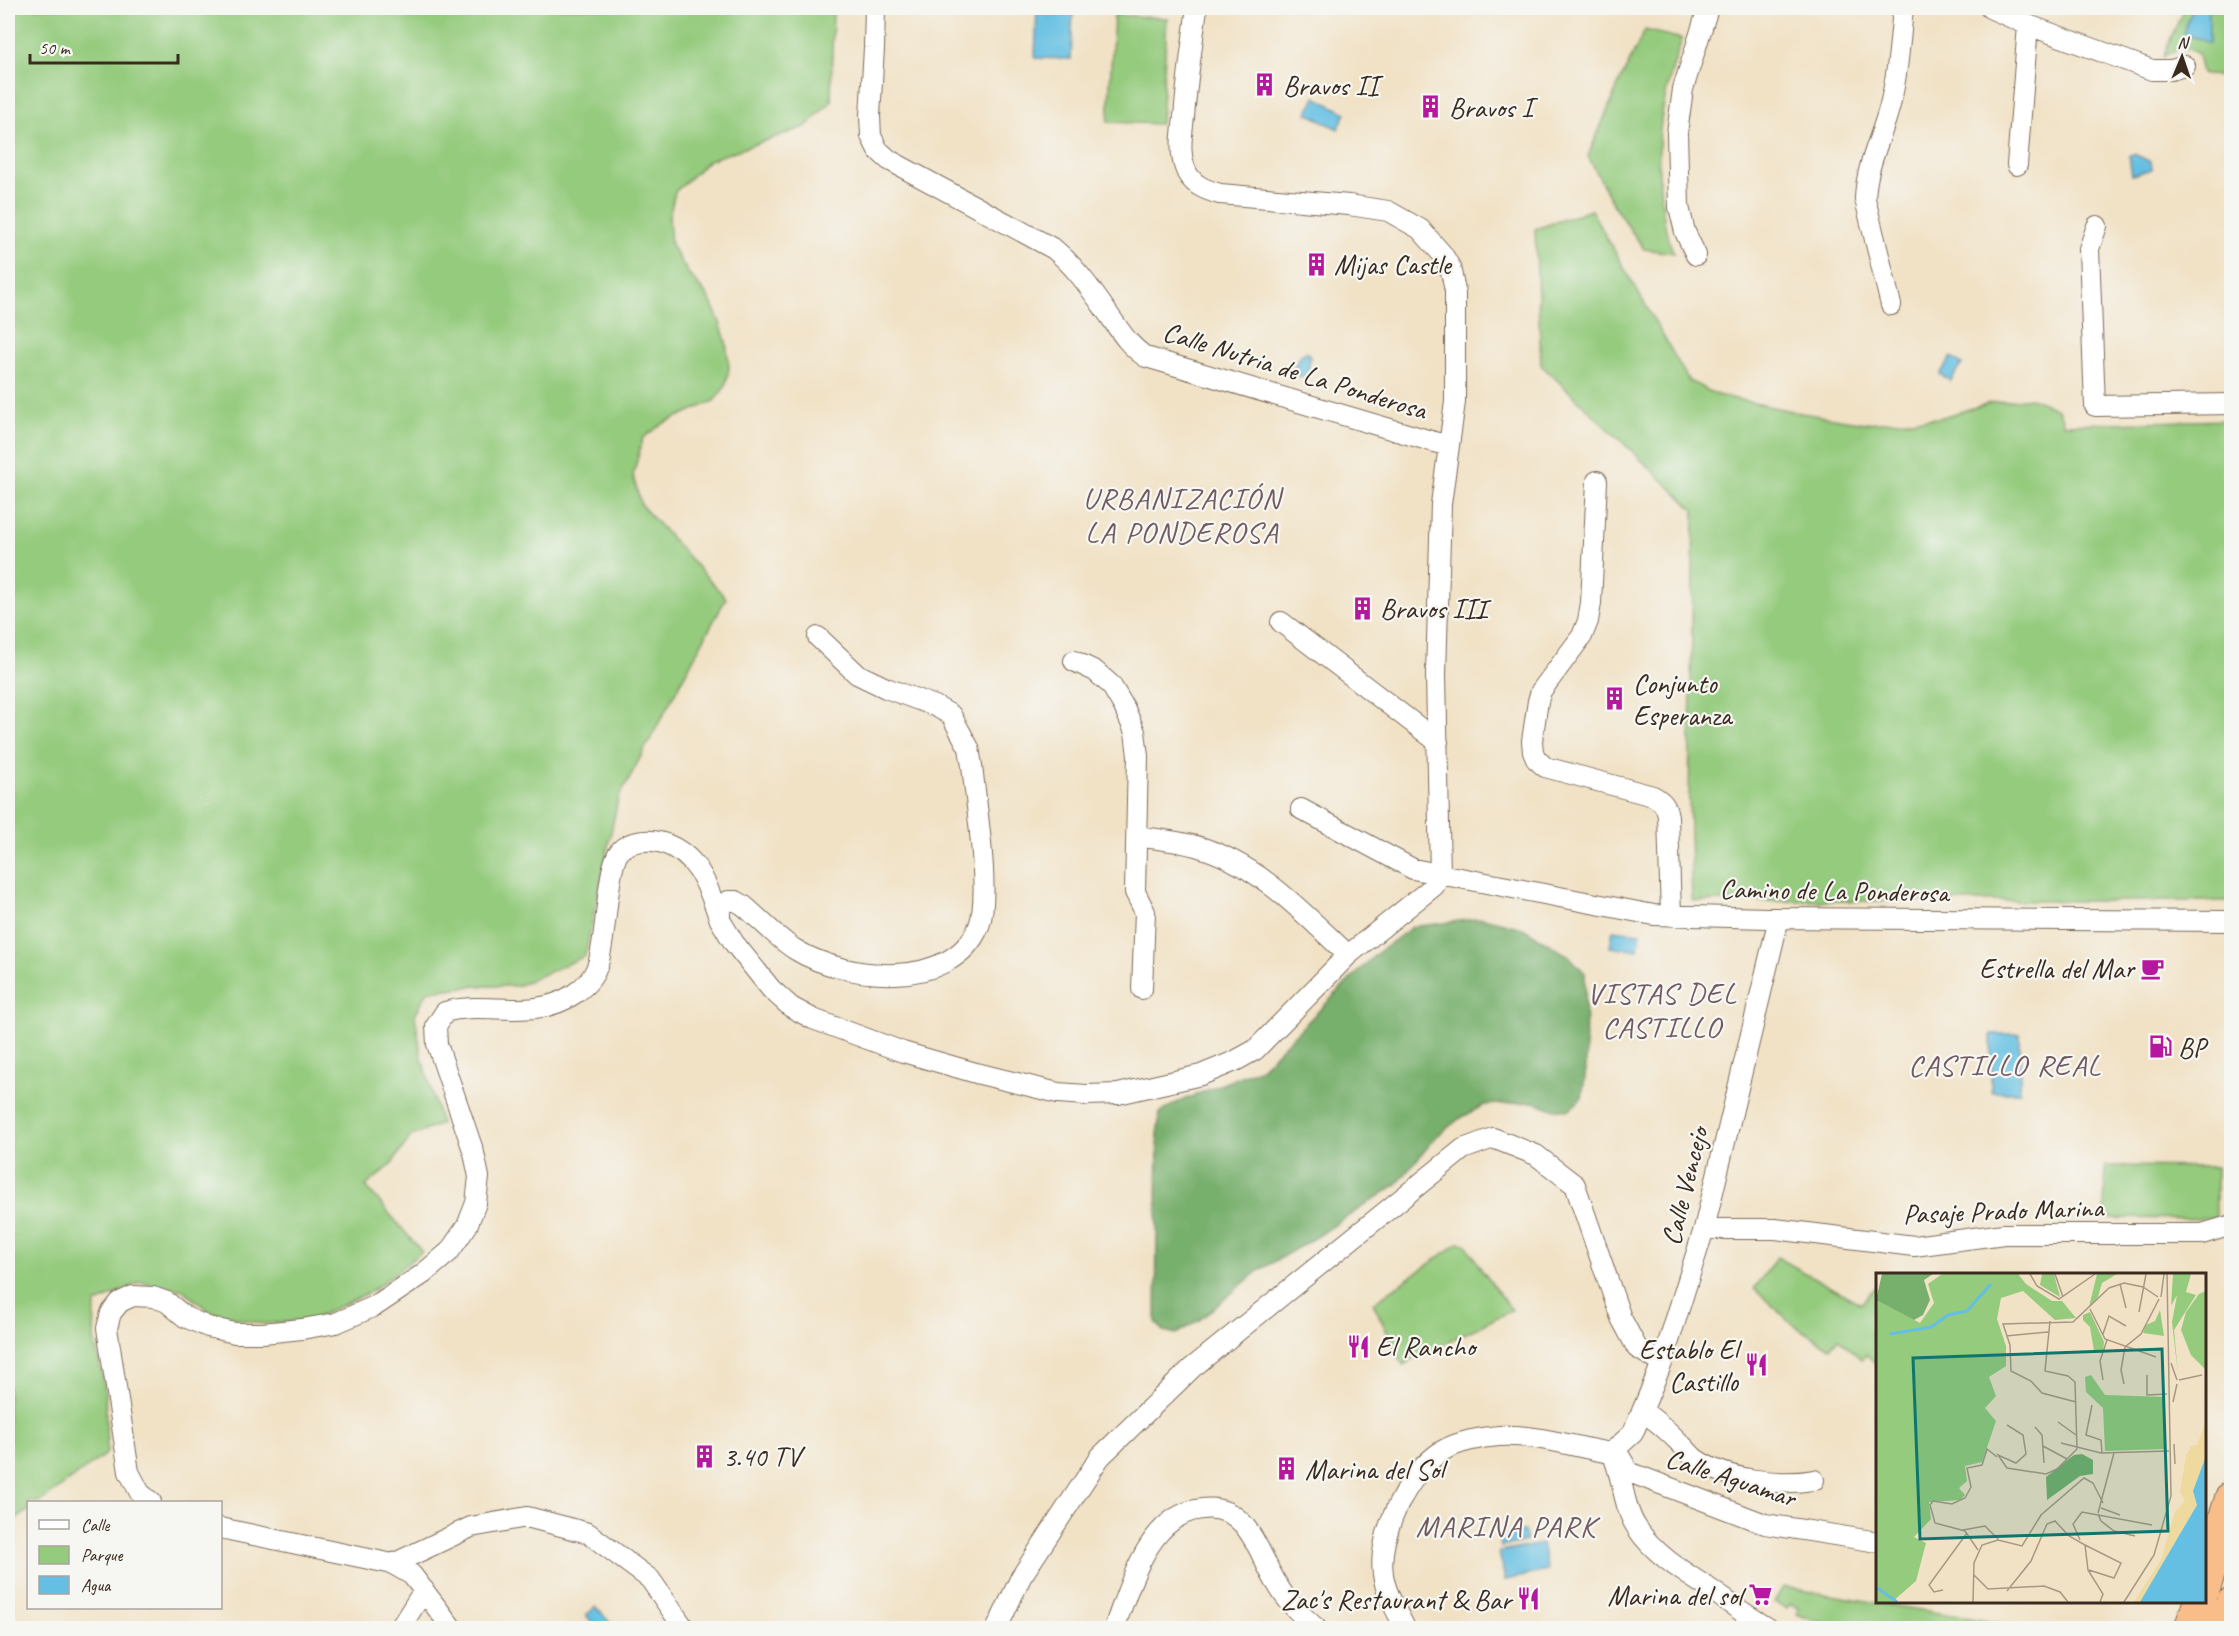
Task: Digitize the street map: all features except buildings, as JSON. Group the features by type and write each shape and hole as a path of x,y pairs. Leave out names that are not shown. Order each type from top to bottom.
{"highway":[{"path":"2206,1584 2232,1497"},
{"path":"2191,1629 2200,1603"},
{"path":"2224,1629 2232,1604"}],"street":[{"name":"Calle Nutria de La Ponderosa","path":"874,8 870,116 871,136 878,150 889,160 1054,249 1070,262 1132,347 1146,357 1448,446"},
{"path":"149,1501 140,1493 129,1472 107,1328 111,1313 120,1302 133,1296 153,1297 167,1302 193,1320 208,1327 235,1333 263,1334 336,1323 375,1306 423,1274 449,1252 467,1227 476,1203 479,1178 474,1153 437,1044 436,1026 445,1012 459,1007 519,1010 549,1005 573,996 588,983 597,968 601,951 613,866 620,851 636,842 657,841 676,847 691,859 705,880 720,920 734,943 771,989 791,1007 813,1019 903,1052 1058,1094 1118,1094 1153,1088 1201,1075 1235,1061 1261,1044 1348,955 1434,886 1440,875 1436,674 1441,504 1455,402 1455,291 1450,267 1443,255 1420,229 1388,211 1349,205 1220,194 1204,190 1195,183 1185,170 1182,157 1186,89 1197,8"},
{"path":"1696,255 1685,232 1679,207 1677,133 1683,89 1708,8"},
{"path":"1891,305 1865,191 1866,178 1890,107 1898,69 1903,8"},
{"path":"1990,8 2028,25 2152,70 2171,70 2185,66"},
{"path":"2017,165 2028,25"},
{"path":"2097,226 2089,249 2095,406 2232,404"},
{"path":"1597,481 1591,603 1588,621 1582,636 1541,691 1532,741 1533,752 1536,759 1545,767 1653,796 1662,801 1667,808 1668,816 1671,916"},
{"path":"1281,622 1438,742"},
{"path":"720,920 722,905 728,901 736,901 760,918 795,949 823,963 858,972 889,975 920,972 946,962 969,944 979,925 984,898 981,858 972,766 969,748 961,730 951,715 935,706 886,688 857,674 818,637"},
{"path":"1074,661 1095,671 1111,685 1135,732 1138,756 1135,892 1145,912 1142,988"},
{"name":"Camino de La Ponderosa","path":"1301,809 1413,869 1654,915 2232,921"},
{"path":"1137,836 1197,847 1246,868 1280,891 1348,955"},
{"name":"Calle Vencejo","path":"1611,1453 1633,1433 1662,1363 1704,1229 1779,918"},
{"path":"997,1629 1021,1577 1100,1457 1192,1368 1463,1149 1493,1138 1536,1155 1575,1185 1621,1318 1637,1348 1662,1363"},
{"name":"Pasaje Prado Marina","path":"1704,1229 1775,1229 1914,1246 2004,1234 2202,1234 2232,1225"},
{"path":"1642,1411 1671,1434 1697,1460 1728,1474 1794,1483 1814,1480"},
{"path":"1405,1629 1390,1597 1383,1573 1384,1550 1391,1523 1404,1495 1427,1462 1443,1450 1473,1440 1498,1436 1528,1436 1611,1453 1621,1476 1626,1501 1636,1527 1651,1544 1674,1564 1768,1629"},
{"name":"Calle Aguamar","path":"1611,1453 1620,1457 1629,1472 1765,1524 1876,1542"},
{"path":"1114,1629 1138,1566 1153,1540 1163,1528 1186,1513 1209,1508 1228,1512 1244,1525 1285,1597 1316,1629"},
{"path":"393,1564 471,1527 527,1517 588,1533 650,1580 684,1629"},
{"path":"222,1528 393,1564 412,1575 452,1629"},
{"path":"400,1629 424,1590"}],"green space":[{"path":"8,8 833,8 831,102 805,127 709,160 675,192 669,217 671,245 688,273 709,298 726,341 729,368 725,387 714,401 664,423 643,438 633,475 641,505 726,598 618,799 585,956 517,986 476,986 428,991 415,1015 421,1054 441,1124 411,1136 391,1165 366,1186 422,1252 372,1291 311,1320 262,1324 210,1312 183,1290 140,1282 95,1304 94,1339 105,1389 107,1453 41,1501 27,1501 27,1512 14,1521 8,1532"},
{"path":"2184,8 2230,8 2231,63 2225,78 2202,73 2198,54 2189,49 2177,49 2163,57"},
{"path":"1114,15 1167,18 1161,124 1108,122"},
{"path":"1645,30 1682,39 1669,81 1659,139 1659,181 1667,235 1674,253 1644,249 1614,206 1588,156"},
{"path":"1591,210 1689,381 1717,395 1801,413 1865,423 1939,418 1990,403 2031,398 2058,409 2064,424 2231,420 2231,901 1692,901 1689,798 1694,510 1541,365 1535,229"},
{"path":"1483,918 1523,928 1569,956 1585,973 1586,1070 1582,1098 1569,1110 1553,1109 1534,1102 1484,1105 1459,1119 1436,1137 1397,1184 1321,1234 1258,1271 1201,1319 1176,1334 1164,1331 1156,1323 1160,1113 1174,1104 1261,1068 1375,955 1412,927"},
{"path":"2105,1166 2216,1167 2216,1219 2104,1218"},
{"path":"1459,1243 1466,1244 1481,1269 1512,1310 1403,1365 1373,1303"},
{"path":"1777,1257 1861,1304 1874,1288 1876,1289 1876,1364 1867,1355 1862,1360 1838,1338 1830,1348 1795,1326 1754,1289"},
{"path":"1783,1587 2028,1628 1852,1628 1814,1621 1797,1614 1799,1609 1790,1604 1787,1609 1774,1602"}],"water":[{"path":"1037,8 1073,8 1071,59 1035,58"},
{"path":"2193,8 2209,8 2209,43 2183,33"},
{"path":"1315,97 1346,113 1338,129 1307,113"},
{"path":"2134,154 2151,162 2152,169 2132,175 2129,155"},
{"path":"1307,352 1310,356 1308,375 1298,376 1292,370 1302,354"},
{"path":"1952,357 1962,364 1950,381 1940,374"},
{"path":"1613,930 1640,933 1638,950 1610,947"},
{"path":"1991,1034 2020,1034 2020,1092 1991,1092"},
{"path":"1524,1531 1527,1541 1501,1547 1499,1536"},
{"path":"1542,1544 1548,1571 1505,1580 1499,1552"},
{"path":"596,1607 613,1628 597,1628 586,1615"}],"place":[{"name":"Bravos II","path":"1265,85"},
{"name":"Bravos I","path":"1431,107"},
{"name":"Mijas Castle","path":"1316,264"},
{"name":"Bravos III","path":"1362,608"},
{"name":"Conjunto Esperanza","path":"1615,699"},
{"name":"Estrella del Mar","path":"2152,968"},
{"name":"BP","path":"2160,1047"},
{"name":"El Rancho","path":"1358,1346"},
{"name":"Establo El Castillo","path":"1756,1365"},
{"name":"3.40 TV","path":"705,1456"},
{"name":"Marina del Sol","path":"1287,1469"},
{"name":"Marina del sol","path":"1760,1595"},
{"name":"Zac's Restaurant & Bar","path":"1529,1599"}],"district":[{"name":"URBANIZACIÓN LA PONDEROSA","path":"1182,515"},
{"name":"VISTAS DEL CASTILLO","path":"1662,1010"},
{"name":"CASTILLO REAL","path":"2005,1065"},
{"name":"MARINA PARK","path":"1506,1526"}]}
